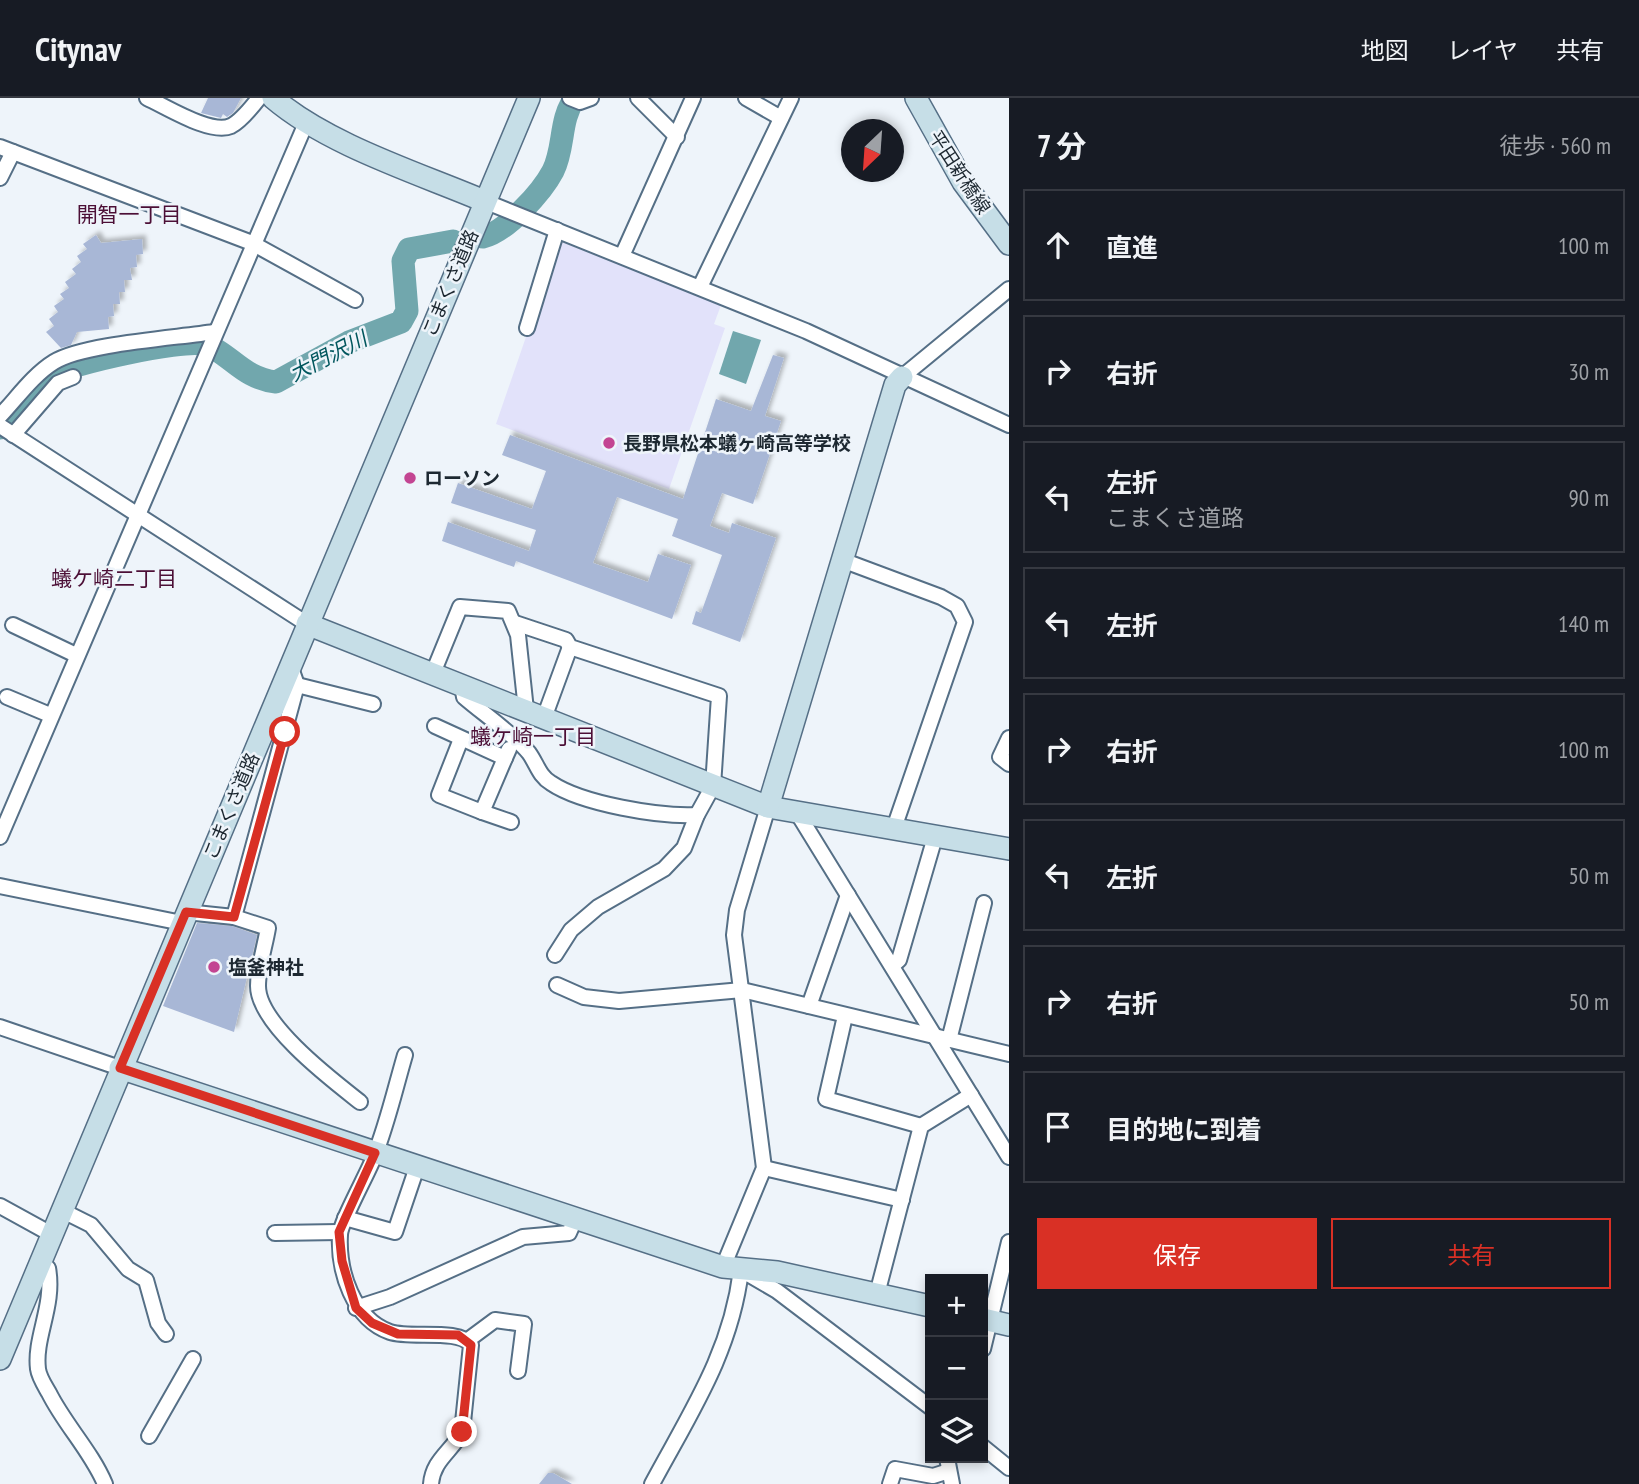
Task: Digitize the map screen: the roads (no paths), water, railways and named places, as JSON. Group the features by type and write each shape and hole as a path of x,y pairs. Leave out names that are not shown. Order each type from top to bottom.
{"street":[{"path":"147,98 210,128 233,125 259,98"},
{"path":"273,98 306,122 484,201 806,331 1009,425"},
{"name":"こまくさ道路","path":"0,1359 529,98"},
{"path":"638,98 677,137"},
{"path":"622,256 693,98"},
{"path":"746,98 781,118"},
{"path":"700,288 791,98"},
{"name":"平田新橋線","path":"916,98 962,182 1009,244"},
{"path":"0,836 209,341 306,122"},
{"path":"0,178 6,149 252,243 355,300"},
{"path":"527,328 557,230"},
{"path":"652,1484 712,1377 738,1294 732,1269 764,1168 734,935 737,910 895,385 1009,289"},
{"path":"0,416 38,375 54,362 77,353 209,341"},
{"path":"73,377 58,383 8,431 307,624 768,807 893,831 1009,849"},
{"path":"842,560 941,597 957,606 965,622 893,831"},
{"path":"433,673 460,607 508,611 516,623 535,714"},
{"path":"516,623 566,640 570,647 719,696 713,786 697,815 684,848 675,860 598,907 571,930 555,955"},
{"path":"13,625 76,655"},
{"path":"535,714 570,647"},
{"path":"234,917 297,685 290,663"},
{"path":"297,685 373,704"},
{"path":"462,685 464,697 529,753 537,771 551,784 600,802 666,817 697,815"},
{"path":"7,697 50,715"},
{"path":"435,726 505,758"},
{"path":"1009,738 1000,757 1009,764"},
{"path":"461,739 439,795 511,822"},
{"path":"482,812 513,740"},
{"path":"798,814 892,967 943,1039 971,1095 1009,1157"},
{"path":"892,967 899,960 935,837"},
{"path":"0,886 184,917 234,917 268,928 258,987 268,1014 327,1076 360,1102"},
{"path":"809,1006 848,895"},
{"path":"943,1039 984,903"},
{"path":"557,985 584,997 620,1001 742,990 1009,1054"},
{"path":"845,1016 826,1100 921,1126"},
{"path":"0,1027 732,1269 777,1291 925,1403"},
{"path":"405,1055 375,1153 339,1232 342,1261 356,1308 372,1323 398,1334 458,1335 468,1340 471,1345 462,1432 456,1444 438,1460 431,1484"},
{"path":"877,1294 921,1126 971,1095"},
{"path":"345,1218 395,1232 417,1167"},
{"path":"764,1168 902,1199"},
{"path":"0,1206 51,1234"},
{"path":"61,1210 90,1225 128,1269 146,1280 158,1323 166,1334"},
{"path":"356,1308 390,1297 523,1237 569,1233 576,1217"},
{"path":"275,1234 339,1232"},
{"path":"994,1322 1009,1242"},
{"path":"39,1261 48,1268 51,1287 38,1371 71,1433 97,1465 105,1484"},
{"path":"732,1269 777,1272 925,1305"},
{"path":"468,1340 495,1320 524,1324 518,1371"},
{"path":"149,1436 193,1359"},
{"path":"988,1451 1009,1468"},
{"path":"890,1484 895,1469 933,1476 949,1471"}],"waterway":[{"name":"大門沢川","path":"483,237 502,228 532,200 548,180 557,162 566,115 575,98"},
{"name":"大門沢川","path":"0,428 40,387 64,370 172,345 201,344 211,347 253,375 276,382 349,342 401,322 407,311 403,261 409,249 453,241"}],"place":[{"name":"長野県松本蟻ヶ崎高等学校","path":"609,443"},
{"name":"ローソン","path":"410,478"},
{"name":"塩釜神社","path":"214,967"}],"district":[{"name":"開智一丁目","path":"129,214"},
{"name":"蟻ケ崎二丁目","path":"114,578"},
{"name":"蟻ケ崎一丁目","path":"533,736"}]}
